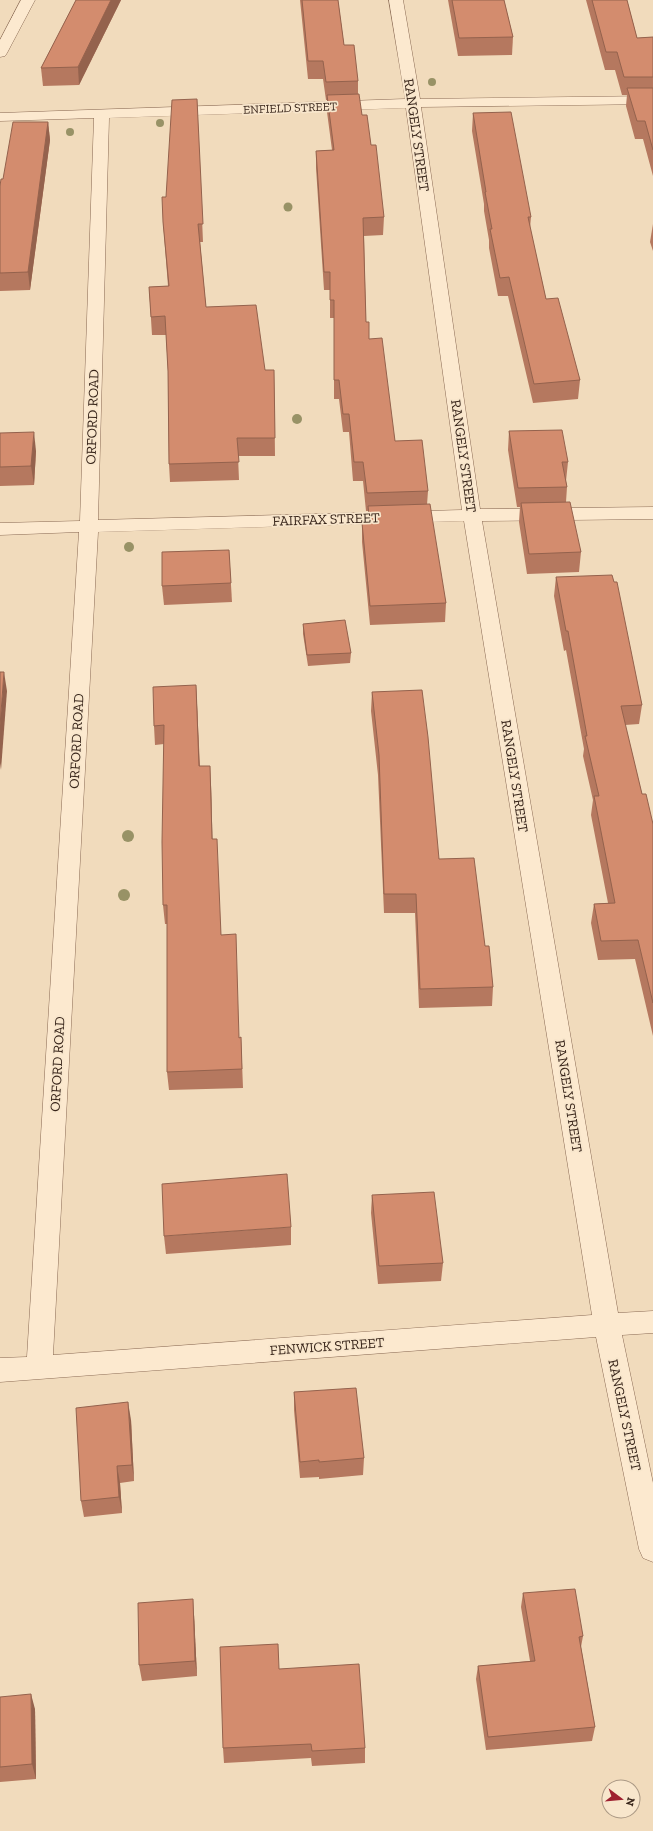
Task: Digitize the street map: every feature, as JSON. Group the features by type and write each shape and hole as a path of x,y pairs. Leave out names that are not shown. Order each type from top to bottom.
{"street":[{"path":"0,53 28,0"},
{"name":"RANGELY STREET","path":"396,0 413,103 472,515 607,1326 653,1549"},
{"name":"ENFIELD STREET","path":"0,117 413,103 653,100"},
{"name":"ORFORD ROAD","path":"39,1367 89,526 102,114"},
{"name":"FAIRFAX STREET","path":"0,529 472,515 653,513"},
{"name":"FENWICK STREET","path":"0,1370 653,1322"}],"building":[{"path":"76,0 111,0 78,67 41,68"},
{"path":"302,0 338,0 344,45 354,45 358,81 326,82 323,61 308,61"},
{"path":"452,0 504,0 513,37 459,38"},
{"path":"592,0 627,0 637,38 653,37 653,77 624,77 617,52 606,52"},
{"path":"627,88 653,88 653,150 645,121 637,121"},
{"path":"359,94 362,115 367,115 371,145 376,145 384,217 363,218 366,322 369,322 369,339 382,338 395,441 422,440 428,491 367,493 363,462 354,462 349,414 343,414 339,380 334,380 334,300 330,300 330,272 324,272 316,151 334,150 327,95"},
{"path":"197,99 203,224 198,224 206,307 256,305 265,370 274,370 275,438 237,438 239,462 169,464 168,371 165,316 151,317 149,287 169,286 162,197 166,197 172,100"},
{"path":"511,112 531,217 528,217 546,299 558,298 580,380 534,384 509,277 500,278 490,229 492,229 473,113"},
{"path":"13,122 48,122 28,272 0,273 0,186 1,179 3,179"},
{"path":"562,430 568,462 562,462 567,487 518,488 509,431"},
{"path":"34,432 31,466 0,467 0,433"},
{"path":"570,502 581,552 529,554 521,503"},
{"path":"430,504 446,603 370,606 362,523 370,523 368,506"},
{"path":"229,550 231,583 162,586 162,552"},
{"path":"612,575 614,582 617,582 642,705 621,706 642,794 646,794 653,824 653,1003 638,940 601,941 594,904 615,903 594,796 599,796 585,736 587,736 568,631 566,631 556,577"},
{"path":"345,620 351,653 307,655 303,624"},
{"path":"0,672 4,672 0,726"},
{"path":"196,685 199,766 210,766 212,839 217,839 221,935 236,934 239,1038 241,1037 242,1069 167,1072 167,905 163,905 162,842 164,725 154,726 153,687"},
{"path":"422,690 428,737 439,859 474,858 485,946 489,946 493,987 420,989 416,894 384,894 379,755 372,692"},
{"path":"287,1174 291,1227 164,1236 162,1184"},
{"path":"434,1192 443,1263 379,1266 372,1195"},
{"path":"356,1388 364,1458 300,1462 294,1392"},
{"path":"128,1402 132,1465 117,1466 119,1497 81,1501 76,1408"},
{"path":"575,1589 583,1636 579,1637 595,1727 488,1737 478,1666 535,1661 523,1593"},
{"path":"193,1599 195,1661 139,1665 138,1603"},
{"path":"278,1644 279,1669 359,1664 365,1748 312,1751 311,1744 223,1748 220,1647"},
{"path":"31,1694 32,1764 0,1767 0,1697"}]}
